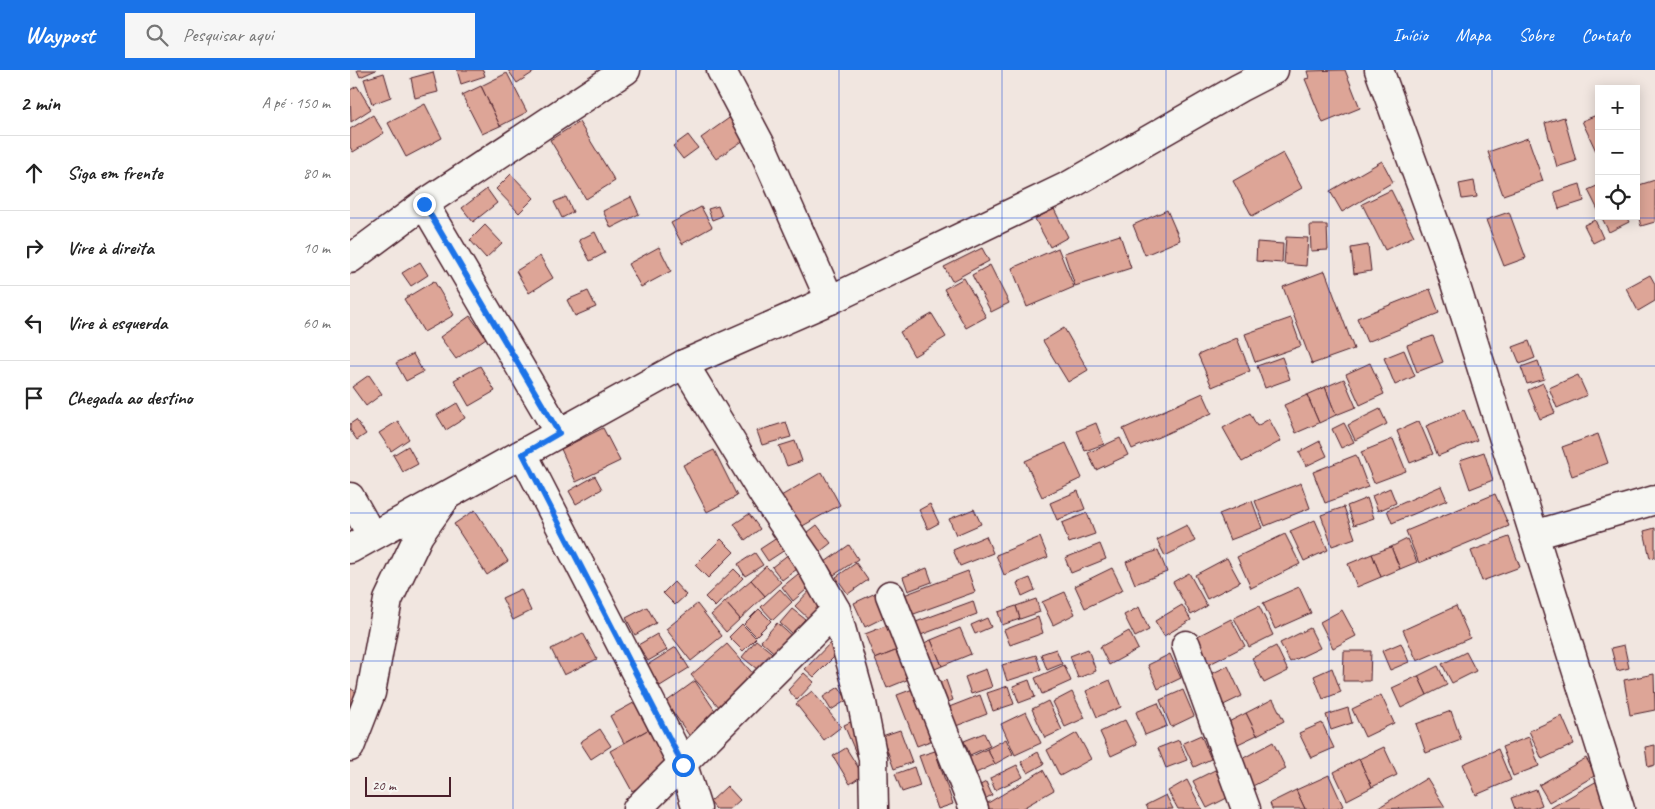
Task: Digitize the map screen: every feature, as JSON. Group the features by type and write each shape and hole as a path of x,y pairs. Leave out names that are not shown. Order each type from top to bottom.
{"street":[{"path":"350,259 424,204 626,70"},
{"path":"721,70 762,149 830,300"},
{"path":"350,497 361,542 684,364 830,300 1070,186 1239,88 1274,70"},
{"path":"1379,70 1444,248 1620,809"},
{"path":"424,204 559,433"},
{"path":"684,364 836,610 862,703 873,759 874,809"},
{"path":"523,454 683,765 697,809"},
{"path":"350,747 371,693 388,600 419,535 449,493"},
{"path":"1534,535 1655,500"},
{"path":"890,595 974,809"},
{"path":"636,809 683,765 836,610"},
{"path":"1186,645 1246,809"}],"building":[{"path":"357,70 376,70 360,77"},
{"path":"457,70 483,70 485,76 461,84"},
{"path":"508,70 537,70 517,83"},
{"path":"1345,70 1360,108 1323,123 1305,79 1309,78 1307,71"},
{"path":"433,72 438,92 415,98 411,78"},
{"path":"384,73 391,97 372,104 364,79"},
{"path":"507,73 527,112 500,126 481,86"},
{"path":"357,86 371,109 351,122 350,90"},
{"path":"481,86 500,126 482,134 462,95"},
{"path":"425,104 442,138 406,157 388,123"},
{"path":"373,115 384,133 353,152 350,147 350,129"},
{"path":"732,116 747,138 716,159 701,138"},
{"path":"1595,116 1595,149 1582,121"},
{"path":"1564,117 1576,161 1557,167 1545,123"},
{"path":"579,122 615,181 586,199 550,140"},
{"path":"688,135 698,148 683,159 673,146"},
{"path":"1528,138 1543,181 1503,195 1488,152"},
{"path":"1283,153 1302,188 1252,216 1233,181"},
{"path":"1382,161 1393,182 1342,212 1330,191"},
{"path":"511,174 534,198 519,213 496,189"},
{"path":"1655,180 1655,222 1641,226 1639,220 1640,185"},
{"path":"1474,181 1477,197 1462,199 1459,184"},
{"path":"1580,184 1584,201 1559,209 1554,192"},
{"path":"1595,187 1595,204 1588,190"},
{"path":"487,189 497,203 473,222 462,208"},
{"path":"1391,190 1414,236 1385,250 1362,204"},
{"path":"566,197 573,212 562,218 554,202"},
{"path":"631,197 639,214 611,228 603,211"},
{"path":"718,206 722,216 712,220 708,209"},
{"path":"701,207 712,227 682,244 671,223"},
{"path":"1054,209 1068,237 1050,247 1035,219"},
{"path":"1167,210 1180,240 1145,255 1133,225"},
{"path":"1509,212 1526,258 1504,266 1486,220"},
{"path":"1595,220 1603,238 1593,243 1584,225"},
{"path":"1603,220 1628,220 1629,222 1609,232"},
{"path":"485,225 502,243 486,258 470,240"},
{"path":"1310,225 1327,225 1328,250 1311,251"},
{"path":"595,232 605,253 590,261 579,240"},
{"path":"1120,235 1131,268 1075,286 1064,253"},
{"path":"1286,237 1308,238 1306,266 1284,264"},
{"path":"1257,242 1283,244 1282,263 1256,261"},
{"path":"1368,245 1371,271 1354,274 1351,248"},
{"path":"659,247 671,271 641,287 628,264"},
{"path":"982,248 989,261 952,281 944,267"},
{"path":"1058,248 1074,287 1027,307 1012,268"},
{"path":"540,256 553,278 529,293 516,271"},
{"path":"420,262 428,275 411,286 402,273"},
{"path":"990,265 1009,303 991,312 972,275"},
{"path":"1325,271 1354,349 1312,364 1283,287"},
{"path":"1650,275 1655,284 1655,301 1638,311 1626,288"},
{"path":"964,278 986,317 966,328 944,289"},
{"path":"434,281 454,315 424,332 404,299"},
{"path":"1430,289 1439,313 1367,342 1357,318"},
{"path":"588,291 596,307 575,316 567,300"},
{"path":"932,314 946,337 914,356 900,332"},
{"path":"470,316 486,338 456,359 440,337"},
{"path":"1291,318 1301,346 1255,362 1245,334"},
{"path":"1064,328 1088,370 1068,382 1043,341"},
{"path":"1433,336 1443,362 1417,372 1407,345"},
{"path":"1237,338 1250,371 1212,387 1198,355"},
{"path":"1529,341 1535,358 1520,364 1513,347"},
{"path":"1404,350 1415,376 1395,385 1384,358"},
{"path":"413,354 423,372 406,381 396,363"},
{"path":"1282,357 1290,379 1265,388 1257,366"},
{"path":"1538,361 1544,379 1527,384 1521,367"},
{"path":"1370,363 1384,394 1360,405 1346,374"},
{"path":"480,366 495,391 469,406 454,380"},
{"path":"369,375 382,394 366,406 352,387"},
{"path":"1578,375 1587,395 1557,408 1549,388"},
{"path":"1344,379 1356,407 1336,415 1325,387"},
{"path":"1543,383 1555,413 1540,419 1528,390"},
{"path":"1325,387 1336,415 1319,423 1307,395"},
{"path":"1203,393 1212,413 1132,449 1123,429"},
{"path":"1307,395 1319,423 1296,433 1284,405"},
{"path":"457,403 465,418 446,430 437,415"},
{"path":"1380,409 1387,424 1355,440 1348,425"},
{"path":"1464,410 1477,440 1438,456 1426,426"},
{"path":"1250,413 1257,426 1269,419 1281,441 1242,462 1223,428"},
{"path":"356,420 366,434 357,440 350,430 350,424"},
{"path":"398,421 409,439 391,451 379,433"},
{"path":"1419,421 1433,454 1410,463 1397,431"},
{"path":"786,422 791,437 762,445 757,431"},
{"path":"1096,423 1104,444 1085,451 1077,431"},
{"path":"1344,423 1354,442 1341,448 1332,429"},
{"path":"603,428 620,461 576,482 561,449"},
{"path":"1598,434 1608,463 1572,476 1562,447"},
{"path":"1120,438 1128,455 1096,470 1088,453"},
{"path":"1393,439 1406,471 1374,483 1361,452"},
{"path":"795,441 802,461 787,466 779,446"},
{"path":"1320,441 1327,456 1306,466 1299,452"},
{"path":"1066,443 1082,478 1042,497 1025,461"},
{"path":"408,446 418,464 403,472 393,455"},
{"path":"714,450 737,496 707,512 683,465"},
{"path":"1484,452 1493,480 1470,489 1460,460"},
{"path":"1356,455 1368,487 1325,503 1313,472"},
{"path":"822,472 840,505 799,528 781,496"},
{"path":"595,476 602,489 576,504 569,491"},
{"path":"1301,483 1310,508 1265,526 1255,501"},
{"path":"1441,486 1447,500 1392,523 1387,510"},
{"path":"1390,488 1396,503 1378,511 1372,496"},
{"path":"1078,491 1085,509 1057,520 1050,503"},
{"path":"1495,494 1509,526 1419,563 1406,531"},
{"path":"1367,498 1374,518 1354,525 1347,506"},
{"path":"1252,501 1262,528 1230,540 1219,514"},
{"path":"930,504 939,523 928,529 919,510"},
{"path":"1344,507 1355,538 1332,546 1321,515"},
{"path":"974,509 981,524 956,535 949,519"},
{"path":"475,510 508,561 487,575 454,524"},
{"path":"1087,513 1095,534 1069,543 1062,523"},
{"path":"749,514 760,529 745,540 734,524"},
{"path":"1315,520 1328,550 1304,561 1290,531"},
{"path":"817,525 831,543 817,554 803,536"},
{"path":"1187,525 1195,541 1165,556 1157,540"},
{"path":"1655,528 1655,557 1650,558 1644,531"},
{"path":"786,532 794,544 768,561 760,549"},
{"path":"1285,534 1300,564 1251,588 1237,557"},
{"path":"986,536 993,553 960,566 953,550"},
{"path":"1040,537 1048,557 1004,575 996,555"},
{"path":"1509,537 1520,567 1482,581 1471,551"},
{"path":"721,539 734,552 708,578 695,565"},
{"path":"1407,539 1417,562 1400,569 1391,547"},
{"path":"1100,544 1106,559 1071,573 1065,558"},
{"path":"849,545 858,559 834,575 825,562"},
{"path":"1391,547 1400,569 1381,577 1372,554"},
{"path":"794,550 804,564 782,580 772,567"},
{"path":"1158,550 1167,572 1135,584 1126,562"},
{"path":"755,553 763,565 745,576 738,564"},
{"path":"1372,554 1381,577 1357,587 1348,564"},
{"path":"1227,558 1240,582 1207,599 1195,575"},
{"path":"856,563 868,580 848,594 836,577"},
{"path":"766,566 781,582 765,596 751,580"},
{"path":"927,568 932,582 908,591 903,577"},
{"path":"1112,568 1123,590 1085,608 1075,586"},
{"path":"734,569 743,578 715,607 705,597"},
{"path":"803,570 813,584 793,601 782,587"},
{"path":"968,571 975,592 911,615 904,595"},
{"path":"1189,573 1207,606 1191,615 1173,582"},
{"path":"1030,578 1035,590 1022,596 1017,583"},
{"path":"751,580 765,596 740,619 725,602"},
{"path":"674,582 686,595 675,605 663,593"},
{"path":"814,586 830,601 811,621 795,606"},
{"path":"1299,587 1311,613 1275,629 1263,603"},
{"path":"521,589 531,611 513,620 502,598"},
{"path":"780,589 792,602 773,620 761,607"},
{"path":"880,591 891,614 865,627 854,603"},
{"path":"1065,592 1075,614 1053,625 1042,602"},
{"path":"1036,599 1040,612 1020,619 1016,606"},
{"path":"973,601 977,614 910,639 905,626"},
{"path":"725,602 740,619 726,632 711,615"},
{"path":"697,604 722,636 691,661 666,629"},
{"path":"1182,605 1191,620 1164,636 1155,621"},
{"path":"1016,606 1020,619 1002,625 998,612"},
{"path":"1259,606 1273,635 1249,647 1234,618"},
{"path":"1456,606 1470,638 1417,661 1403,630"},
{"path":"647,607 656,623 635,635 626,618"},
{"path":"1139,607 1149,630 1135,637 1124,615"},
{"path":"759,609 771,621 756,636 744,624"},
{"path":"792,609 805,619 792,634 780,623"},
{"path":"1342,610 1356,636 1333,648 1320,622"},
{"path":"1038,617 1043,633 1010,645 1004,630"},
{"path":"987,618 991,627 975,634 971,625"},
{"path":"1231,619 1245,646 1200,669 1186,642"},
{"path":"777,623 794,638 778,656 761,641"},
{"path":"893,623 903,648 875,659 865,634"},
{"path":"742,624 756,638 743,651 729,637"},
{"path":"960,628 971,654 942,666 931,640"},
{"path":"1310,628 1320,648 1290,662 1280,643"},
{"path":"1129,631 1138,649 1109,665 1100,647"},
{"path":"583,633 597,659 564,675 551,649"},
{"path":"657,634 667,650 648,661 638,645"},
{"path":"835,638 844,647 814,677 805,669"},
{"path":"756,640 776,656 762,673 742,657"},
{"path":"931,640 942,666 923,674 912,648"},
{"path":"1401,643 1409,662 1390,670 1382,651"},
{"path":"727,644 756,677 721,709 691,675"},
{"path":"1624,645 1629,668 1617,671 1611,648"},
{"path":"1276,646 1288,671 1264,683 1252,658"},
{"path":"676,647 689,668 660,686 647,665"},
{"path":"903,648 914,677 887,688 875,659"},
{"path":"1056,649 1062,664 1047,670 1041,654"},
{"path":"1088,649 1096,671 1078,678 1070,656"},
{"path":"1344,651 1371,651 1370,681 1343,681"},
{"path":"1466,652 1476,671 1452,683 1442,664"},
{"path":"1170,654 1181,678 1158,689 1148,665"},
{"path":"1036,655 1041,670 1007,681 1002,665"},
{"path":"1064,665 1071,681 1042,694 1035,678"},
{"path":"1228,666 1242,696 1213,710 1198,680"},
{"path":"1438,666 1447,685 1427,695 1418,676"},
{"path":"1332,668 1341,692 1323,699 1314,676"},
{"path":"986,669 992,687 971,694 965,677"},
{"path":"804,673 814,682 797,700 788,690"},
{"path":"1654,674 1655,710 1630,715 1624,680"},
{"path":"1418,676 1427,695 1401,708 1392,688"},
{"path":"946,680 953,700 932,709 925,689"},
{"path":"1029,680 1035,697 1019,703 1013,686"},
{"path":"1110,680 1121,707 1097,717 1086,691"},
{"path":"695,681 720,718 691,738 666,702"},
{"path":"1008,686 1014,704 993,711 987,693"},
{"path":"839,687 847,700 831,710 823,697"},
{"path":"350,688 360,695 350,709"},
{"path":"913,689 933,740 917,746 897,695"},
{"path":"1183,690 1194,716 1171,727 1160,700"},
{"path":"812,691 841,727 824,740 796,704"},
{"path":"1072,692 1085,718 1065,727 1053,702"},
{"path":"980,695 987,714 938,733 931,714"},
{"path":"1381,695 1394,723 1365,737 1352,709"},
{"path":"1273,699 1284,721 1257,735 1246,713"},
{"path":"639,700 653,727 624,743 610,716"},
{"path":"1048,701 1062,730 1045,738 1032,709"},
{"path":"1158,703 1167,726 1145,735 1136,712"},
{"path":"1348,708 1352,723 1331,730 1326,715"},
{"path":"1451,711 1461,740 1426,753 1416,724"},
{"path":"1026,712 1041,743 1015,755 1001,724"},
{"path":"1246,713 1257,735 1221,752 1211,731"},
{"path":"1562,716 1574,744 1542,759 1529,731"},
{"path":"855,720 869,754 858,758 844,725"},
{"path":"1125,720 1137,744 1111,756 1100,732"},
{"path":"1322,723 1334,748 1311,758 1299,733"},
{"path":"653,727 675,768 632,791 610,751"},
{"path":"600,729 611,746 591,759 580,742"},
{"path":"900,730 912,762 894,769 882,736"},
{"path":"984,733 990,746 970,755 964,741"},
{"path":"1077,733 1091,759 1060,776 1047,750"},
{"path":"1201,735 1211,759 1194,767 1183,743"},
{"path":"1529,737 1539,766 1513,776 1502,747"},
{"path":"1006,739 1013,754 995,764 987,749"},
{"path":"1179,740 1187,760 1166,768 1158,748"},
{"path":"1273,742 1286,769 1239,793 1227,767"},
{"path":"1655,745 1655,765 1648,767 1645,747"},
{"path":"1384,747 1397,775 1372,787 1359,759"},
{"path":"846,748 863,775 850,784 833,756"},
{"path":"987,749 995,764 976,773 968,758"},
{"path":"1498,749 1511,780 1476,795 1463,764"},
{"path":"935,751 953,804 938,809 919,756"},
{"path":"1038,752 1044,764 1028,773 1021,762"},
{"path":"1586,758 1596,775 1549,802 1539,785"},
{"path":"1359,759 1372,787 1347,800 1334,772"},
{"path":"1017,765 1023,777 995,790 990,778"},
{"path":"914,767 920,786 902,792 895,774"},
{"path":"1043,770 1054,790 1021,809 978,809"},
{"path":"1215,770 1229,797 1207,808 1193,781"},
{"path":"1329,775 1343,806 1337,809 1305,809 1296,790"},
{"path":"1427,778 1445,807 1376,809"},
{"path":"1187,780 1202,809 1178,809 1168,791"},
{"path":"1597,781 1613,809 1549,809"},
{"path":"986,782 992,795 973,805 967,792"},
{"path":"727,786 740,800 730,809 716,809 710,802"},
{"path":"1536,789 1542,805 1532,809 1515,809 1511,798"},
{"path":"1296,790 1305,809 1272,809 1270,803"},
{"path":"1166,795 1173,809 1148,809 1146,805"}],"route":[{"path":"424,204 559,433 523,454 683,765"}]}
